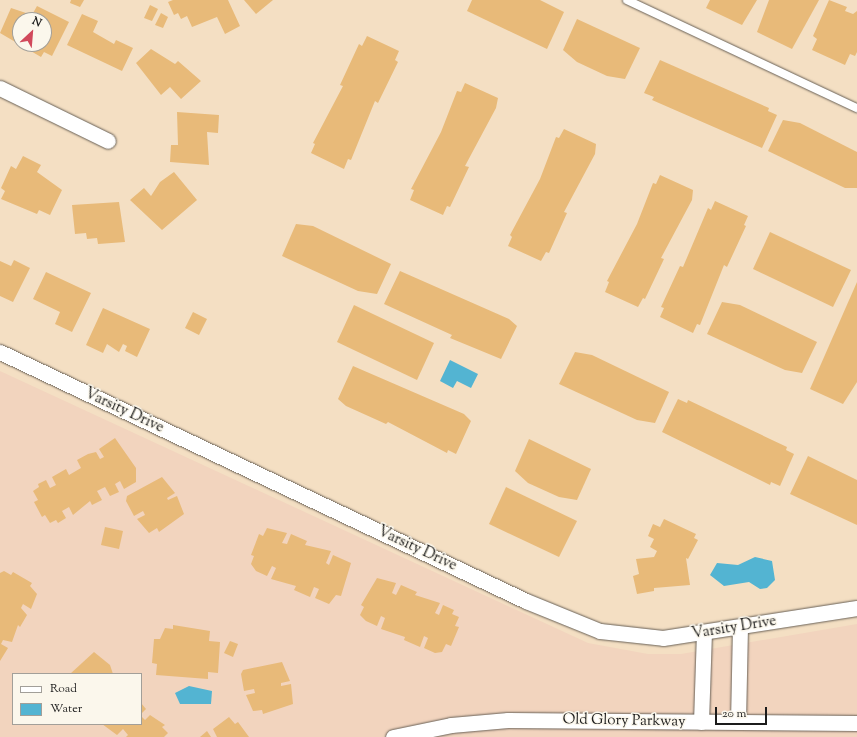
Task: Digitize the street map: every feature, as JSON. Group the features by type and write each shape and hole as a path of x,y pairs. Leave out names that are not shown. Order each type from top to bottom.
{"street":[{"path":"0,88 108,141"},
{"name":"Varsity Drive","path":"0,352 569,620 606,632 644,638 704,633 857,608"},
{"path":"738,722 740,627"},
{"path":"702,722 704,633"},
{"name":"Old Glory Parkway","path":"393,737 451,725 508,720 857,723"}],"lane":[{"path":"626,0 857,108"}],"shaded area":[{"path":"0,371 588,643 648,654 681,654 857,624 857,737 0,737"}],"water":[{"path":"450,360 478,374 471,388 457,381 453,388 440,381"},
{"path":"755,557 772,561 775,580 767,588 760,589 749,582 724,586 710,575 717,563 738,565"},
{"path":"189,686 212,691 211,704 180,704 175,693"}],"building":[{"path":"71,0 84,0 80,7 70,3"},
{"path":"173,0 228,0 240,26 225,34 217,17 192,27 187,16 181,19 178,13 174,15 168,2"},
{"path":"244,0 273,0 256,14"},
{"path":"472,0 540,0 564,12 547,49 467,11"},
{"path":"710,0 757,0 742,25 706,8"},
{"path":"769,0 819,0 792,49 757,32"},
{"path":"829,0 847,7 845,11 853,14 857,11 857,52 855,56 850,54 845,65 812,50 817,39 813,36"},
{"path":"150,5 158,9 152,21 144,18"},
{"path":"37,6 49,12 34,12"},
{"path":"11,8 23,12 12,12 12,40 0,33"},
{"path":"161,13 168,17 163,28 155,25"},
{"path":"52,14 69,22 52,56 44,52 52,52"},
{"path":"82,14 98,21 93,32 114,44 116,40 133,48 122,71 67,45"},
{"path":"577,19 640,48 625,79 607,76 577,62 563,50"},
{"path":"367,36 399,51 395,60 398,62 378,103 375,101 351,160 348,159 344,169 311,153 315,144 313,143 343,86 340,85 359,44 362,46"},
{"path":"151,49 175,64 178,61 201,81 181,99 170,87 161,95 136,63"},
{"path":"32,52 44,52 41,57"},
{"path":"660,60 769,108 768,111 777,115 762,148 652,100 654,97 644,93"},
{"path":"465,83 498,98 496,108 465,166 469,167 450,207 447,206 443,215 410,200 414,190 411,189 441,132 457,91 461,92"},
{"path":"177,112 219,115 218,133 207,132 209,165 170,162 171,145 178,145"},
{"path":"783,120 800,123 857,152 857,188 845,188 768,151"},
{"path":"564,129 596,144 595,154 564,212 567,213 549,253 546,252 541,261 508,246 512,237 510,235 540,179 556,137 559,138"},
{"path":"23,156 41,165 37,172 62,190 50,215 39,210 37,214 1,199 5,191 1,188 11,166 16,169"},
{"path":"174,172 197,200 162,230 130,200 144,188 151,196 160,182"},
{"path":"660,175 693,190 692,200 661,258 664,259 645,299 643,298 638,307 605,292 609,282 607,281 637,224 653,183 656,184"},
{"path":"715,201 748,216 744,225 746,226 727,267 724,265 700,325 697,324 693,333 660,317 664,308 661,307 680,266 683,267 708,208 711,210"},
{"path":"119,202 125,242 98,244 97,238 87,239 86,233 75,234 72,205"},
{"path":"296,224 313,226 391,264 377,294 358,291 282,256"},
{"path":"770,232 851,270 833,307 753,269"},
{"path":"14,260 30,268 13,302 0,296 0,261 11,266"},
{"path":"400,271 509,319 517,326 501,359 450,338 452,335 384,304"},
{"path":"46,272 91,293 72,332 55,324 60,312 33,299"},
{"path":"857,282 857,382 843,404 810,389"},
{"path":"722,302 740,305 817,342 802,373 785,370 707,334"},
{"path":"354,305 434,343 417,380 337,342"},
{"path":"103,308 150,329 137,357 125,351 127,346 123,344 119,352 107,344 103,353 86,345"},
{"path":"193,312 207,319 199,335 185,328"},
{"path":"575,352 592,355 669,392 655,423 637,420 559,384"},
{"path":"353,366 464,414 471,421 456,454 448,450 447,453 388,422 386,424 346,406 338,399"},
{"path":"678,399 687,403 688,400 787,447 786,450 794,454 780,486 771,482 770,485 662,432"},
{"path":"115,438 136,468 136,482 124,489 120,481 115,484 119,492 110,496 105,487 97,491 102,500 92,505 90,501 73,515 69,507 62,511 66,518 58,523 56,520 50,523 45,515 42,517 34,502 38,500 33,491 39,487 38,484 46,480 50,488 56,485 52,477 66,469 69,475 81,468 77,460 88,454 96,452 100,459 104,457 99,449"},
{"path":"529,439 591,469 577,500 559,497 528,483 515,471"},
{"path":"808,456 857,480 857,525 790,494"},
{"path":"162,477 175,493 167,498 168,500 177,496 184,514 159,532 157,528 149,533 137,519 145,515 143,511 134,516 126,501 127,496"},
{"path":"506,487 577,521 559,557 489,524"},
{"path":"664,519 696,534 694,538 698,540 688,559 686,558 690,585 654,588 654,591 637,594 633,576 639,574 636,559 654,557 657,551 650,547 654,539 648,536 653,524 660,527"},
{"path":"105,527 123,531 119,549 101,545"},
{"path":"267,528 287,533 282,543 287,544 291,534 307,541 305,545 331,551 326,563 329,565 333,555 351,563 341,596 336,595 329,604 315,598 319,589 314,587 310,597 294,590 296,586 271,579 276,568 272,566 267,576 256,571 251,564 254,556 251,555 259,534 263,536"},
{"path":"4,571 11,575 13,572 32,583 30,586 37,594 31,609 23,604 21,608 27,615 20,627 18,625 12,642 3,640 1,644 8,648 0,661 0,573"},
{"path":"377,578 396,583 392,593 396,595 401,585 417,592 415,595 440,603 435,613 439,615 443,605 454,610 452,614 459,617 455,626 459,627 451,646 446,644 442,652 435,653 424,648 428,638 424,636 420,647 404,640 405,637 381,629 385,618 381,616 377,626 366,621 360,615 364,607 361,605"},
{"path":"173,625 210,631 209,641 220,642 218,673 208,672 208,679 156,675 157,664 152,663 154,639 160,639 165,628 173,629"},
{"path":"230,641 238,644 233,657 224,653"},
{"path":"94,652 110,665 113,673 71,673"},
{"path":"282,662 290,681 281,683 281,686 291,684 293,704 263,714 262,710 253,711 246,695 255,693 254,689 244,691 241,674 243,670"},
{"path":"142,704 146,709 142,713"},
{"path":"150,715 165,725 162,727 168,733 164,737 126,737 128,735 123,729 117,735 103,725 142,725 142,717 145,720"},
{"path":"229,717 235,724 238,722 249,737 217,737 213,729"},
{"path":"207,731 211,737 200,737"}]}
